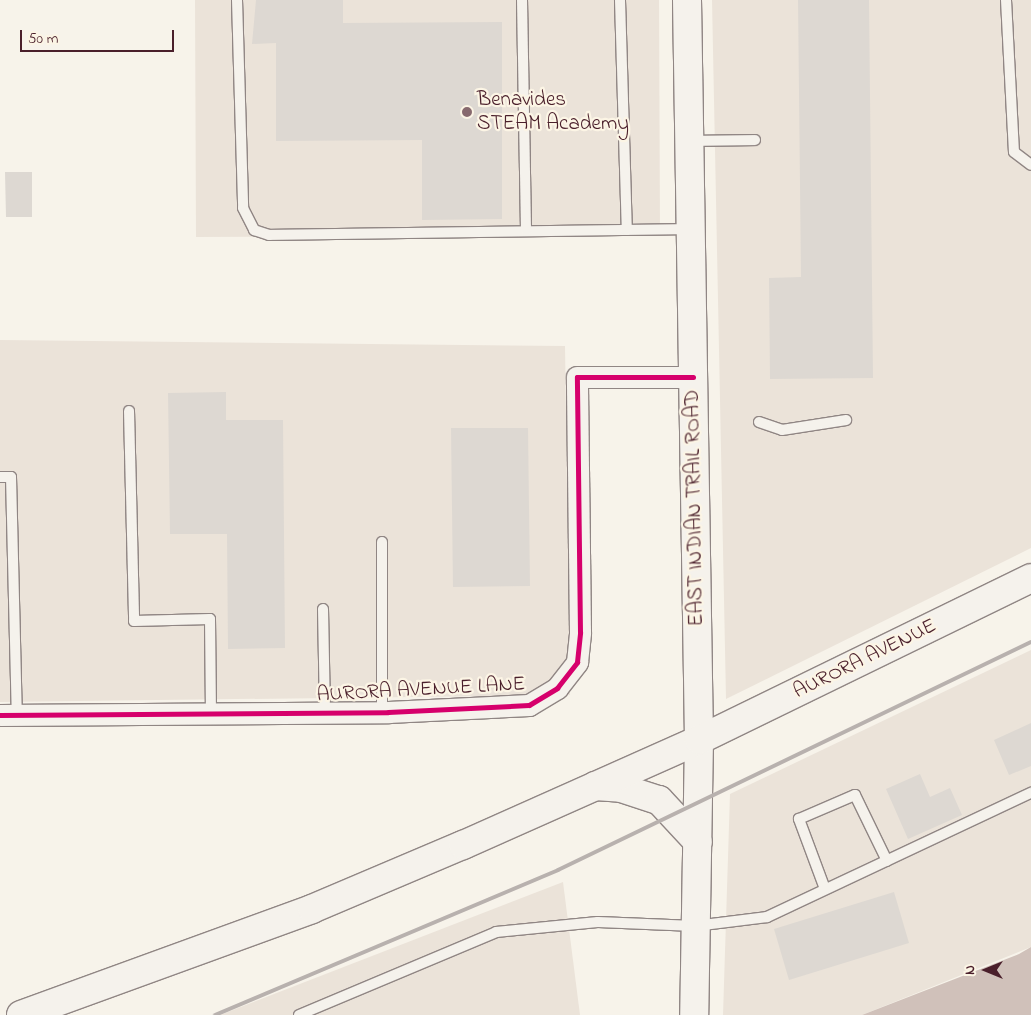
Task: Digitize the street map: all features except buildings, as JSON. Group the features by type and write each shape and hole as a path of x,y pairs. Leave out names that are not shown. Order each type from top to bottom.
{"main road":[{"name":"EAST INDIAN TRAIL ROAD","path":"687,0 699,740 694,1009"},
{"name":"AURORA AVENUE","path":"21,1015 312,910 699,740 1031,578"},
{"path":"595,786 621,788 659,800 698,842"}],"street":[{"name":"AURORA AVENUE LANE","path":"9,715 382,712 530,705 557,688 577,662 580,632 578,377 692,377"}],"lane":[{"path":"237,0 244,208 254,230 269,235 691,229"},
{"path":"522,0 526,231"},
{"path":"620,0 627,230"},
{"path":"1006,0 1014,152 1031,165"},
{"path":"690,140 755,140"},
{"path":"129,410 134,620 210,619 211,713"},
{"path":"759,422 782,430 846,420"},
{"path":"0,477 11,477 9,715"},
{"path":"382,542 382,712"},
{"path":"323,610 325,712"},
{"path":"299,1015 496,932 598,922 695,926 766,917 1031,793"},
{"path":"826,890 799,820 855,795 888,861"}],"shaded area":[{"path":"195,0 659,0 660,235 196,237"},
{"path":"712,0 1031,0 1031,548 726,699"},
{"path":"0,340 565,346 570,695 0,702"},
{"path":"1031,650 1031,947 862,1015 723,1015 730,794"},
{"path":"563,882 580,1015 220,1015"},
{"path":"1031,947 1031,1015 862,1015 1019,954"}],"railway":[{"path":"215,1015 558,870 1031,642"}],"cycle path":[{"path":"0,715 388,712 529,705 557,688 577,662 580,632 577,377 693,377"}],"place":[{"name":"Benavides STEAM Academy","path":"467,112"}]}
